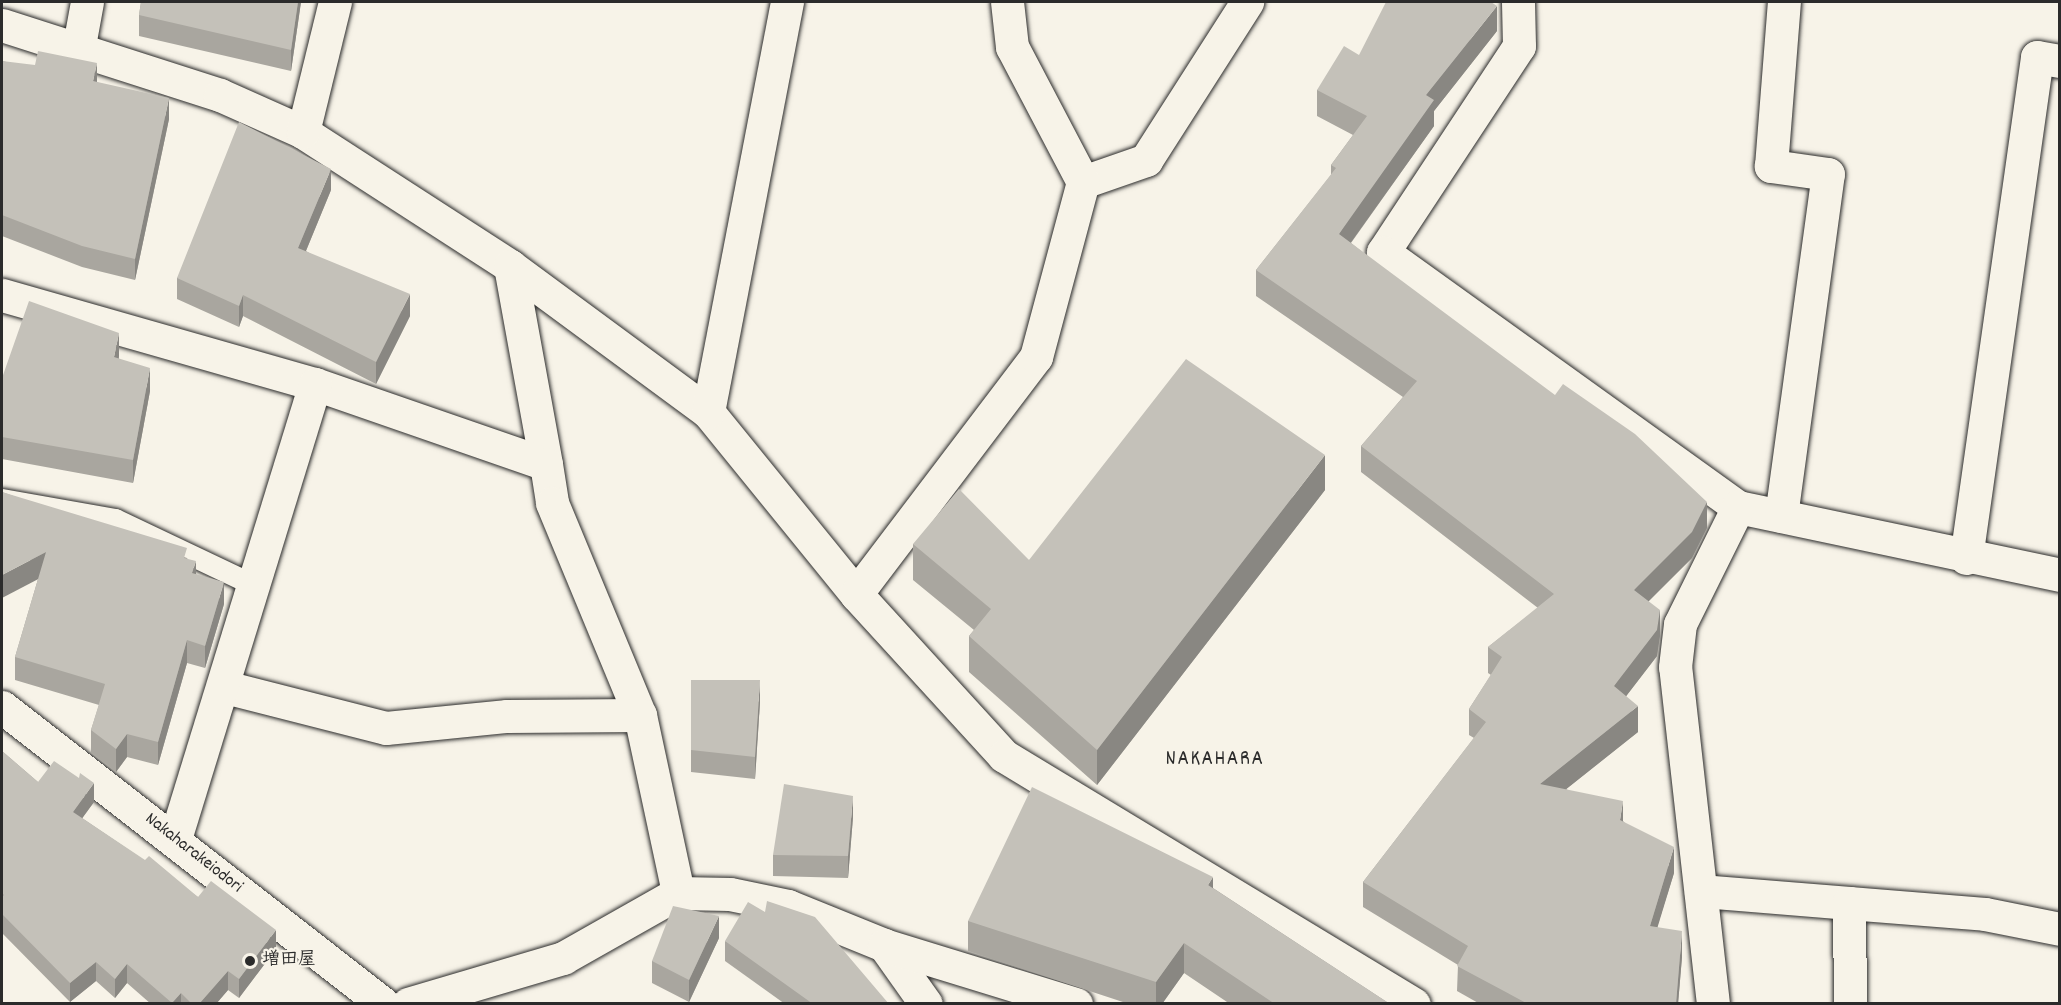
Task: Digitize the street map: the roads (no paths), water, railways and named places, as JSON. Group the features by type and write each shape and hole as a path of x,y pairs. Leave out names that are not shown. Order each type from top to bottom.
{"street":[{"path":"78,51 87,2"},
{"path":"303,132 335,2"},
{"path":"708,412 787,2"},
{"path":"856,594 1036,357 1083,182 1012,46 1007,2"},
{"path":"1083,182 1146,160 1247,2"},
{"path":"1518,2 1519,46 1383,252 1738,507 1966,558 2060,575"},
{"path":"1781,516 1828,174 1771,166 1784,2"},
{"path":"2,25 220,95 303,132 510,266 708,412 856,594 1004,756 1414,1004"},
{"path":"1966,558 2037,57 2060,61"},
{"path":"510,266 552,503 640,715 678,893"},
{"path":"2,295 315,384 546,464"},
{"path":"175,840 225,687 252,584 315,384"},
{"path":"1713,1004 1675,667 1680,624 1738,507"},
{"path":"225,687 386,728 507,716 640,715"},
{"name":"Nakaharakeiodori","path":"2,707 383,1004"},
{"path":"1701,891 1985,914 2060,929"},
{"path":"408,1004 563,958 678,893 730,894 788,906 884,945 1076,1004"},
{"path":"1849,903 1850,1004"},
{"path":"884,945 926,1004"}],"lane":[{"path":"2,499 115,519 252,584"}],"place":[{"name":"増田屋","path":"250,961"}],"district":[{"name":"NAKAHARA","path":"1215,760"}]}
